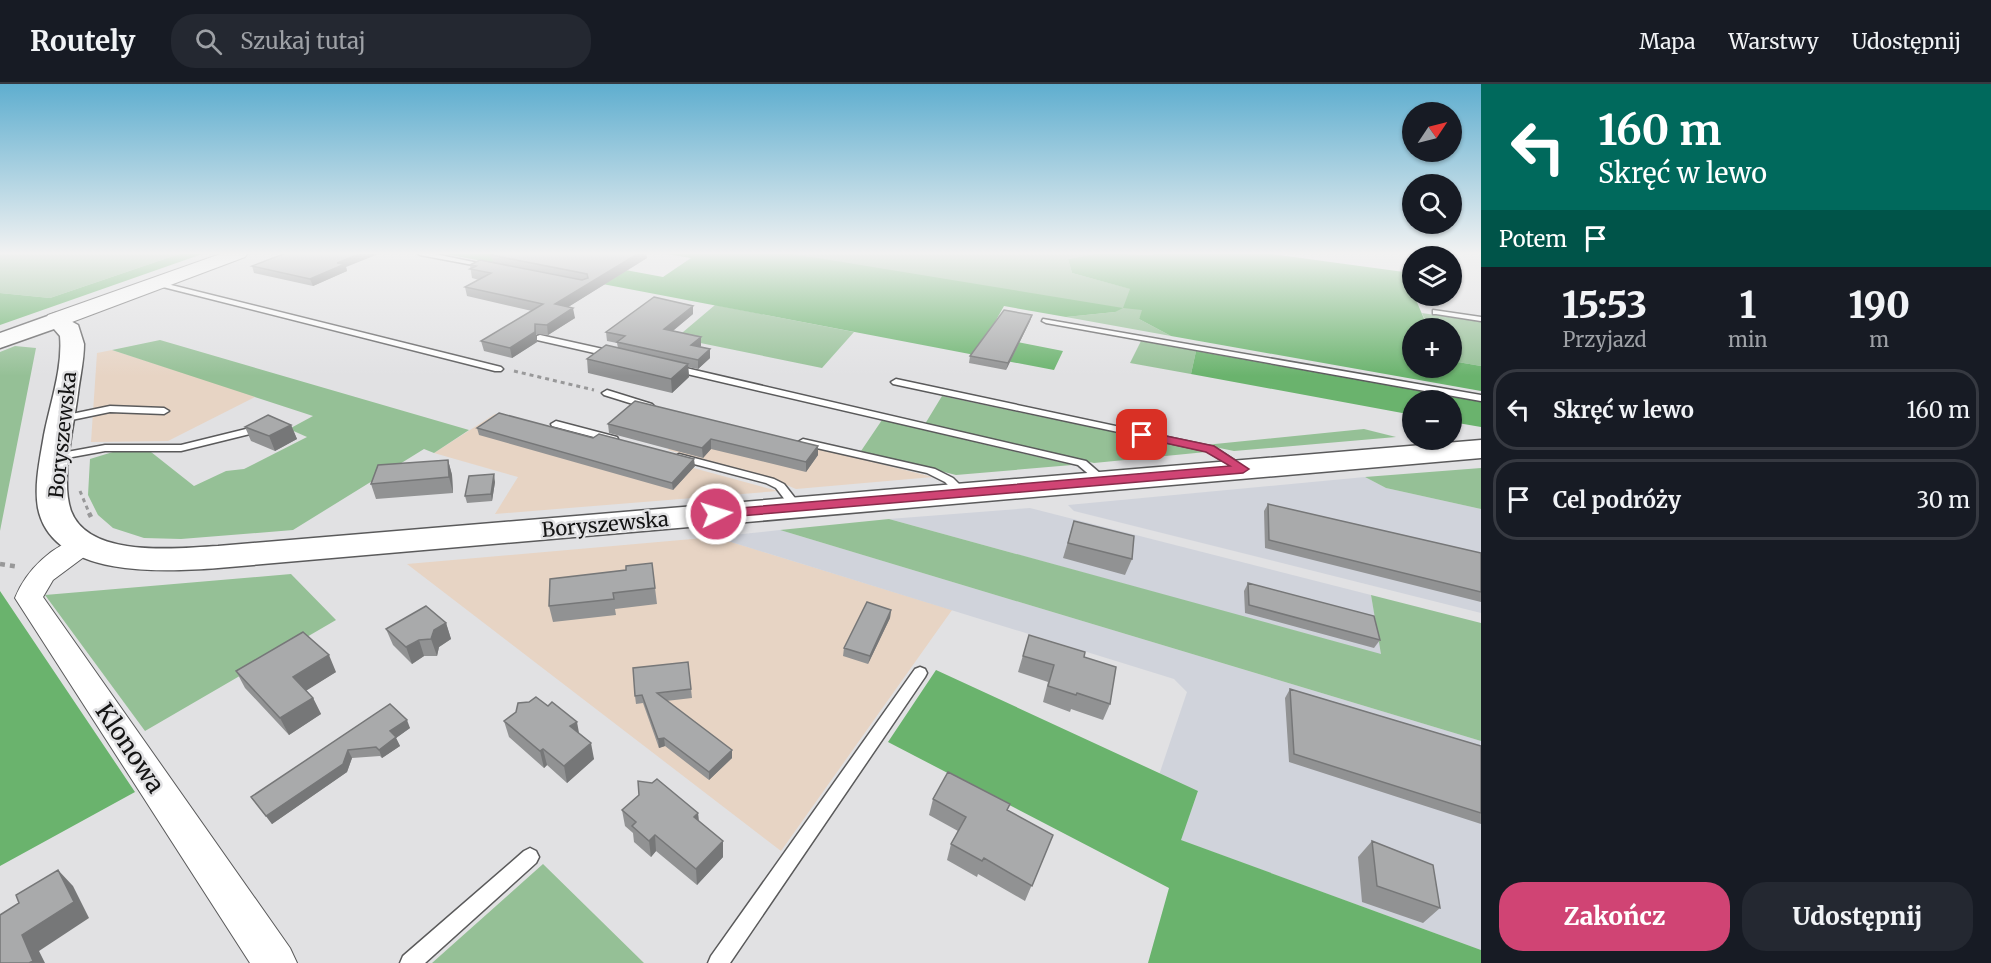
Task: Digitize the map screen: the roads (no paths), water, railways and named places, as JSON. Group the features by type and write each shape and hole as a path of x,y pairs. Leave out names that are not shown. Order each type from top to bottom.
{"main road":[{"path":"0,341 56,320"},
{"name":"Boryszewska","path":"56,320 71,334 62,419 69,455 53,493 55,511 64,531 88,533 115,555 143,559 179,559 963,494 1481,448"}],"street":[{"path":"56,320 128,294"},
{"name":"Klonowa","path":"88,533 41,575 32,586 29,598 275,963"}],"lane":[{"path":"202,294 498,369"},
{"path":"1436,312 1481,319"},
{"path":"1046,321 1481,398"},
{"path":"540,338 621,356"},
{"path":"667,367 1082,463 1103,481"},
{"path":"896,382 1210,449 1243,469"},
{"path":"607,393 661,410"},
{"path":"62,419 110,409 164,411"},
{"path":"556,424 624,442"},
{"path":"69,455 105,448 181,448 250,431"},
{"path":"796,441 931,471 949,480 963,494"},
{"path":"669,454 770,481 780,486 796,507"},
{"path":"718,963 777,874 920,673"},
{"path":"410,963 530,857"}]}
